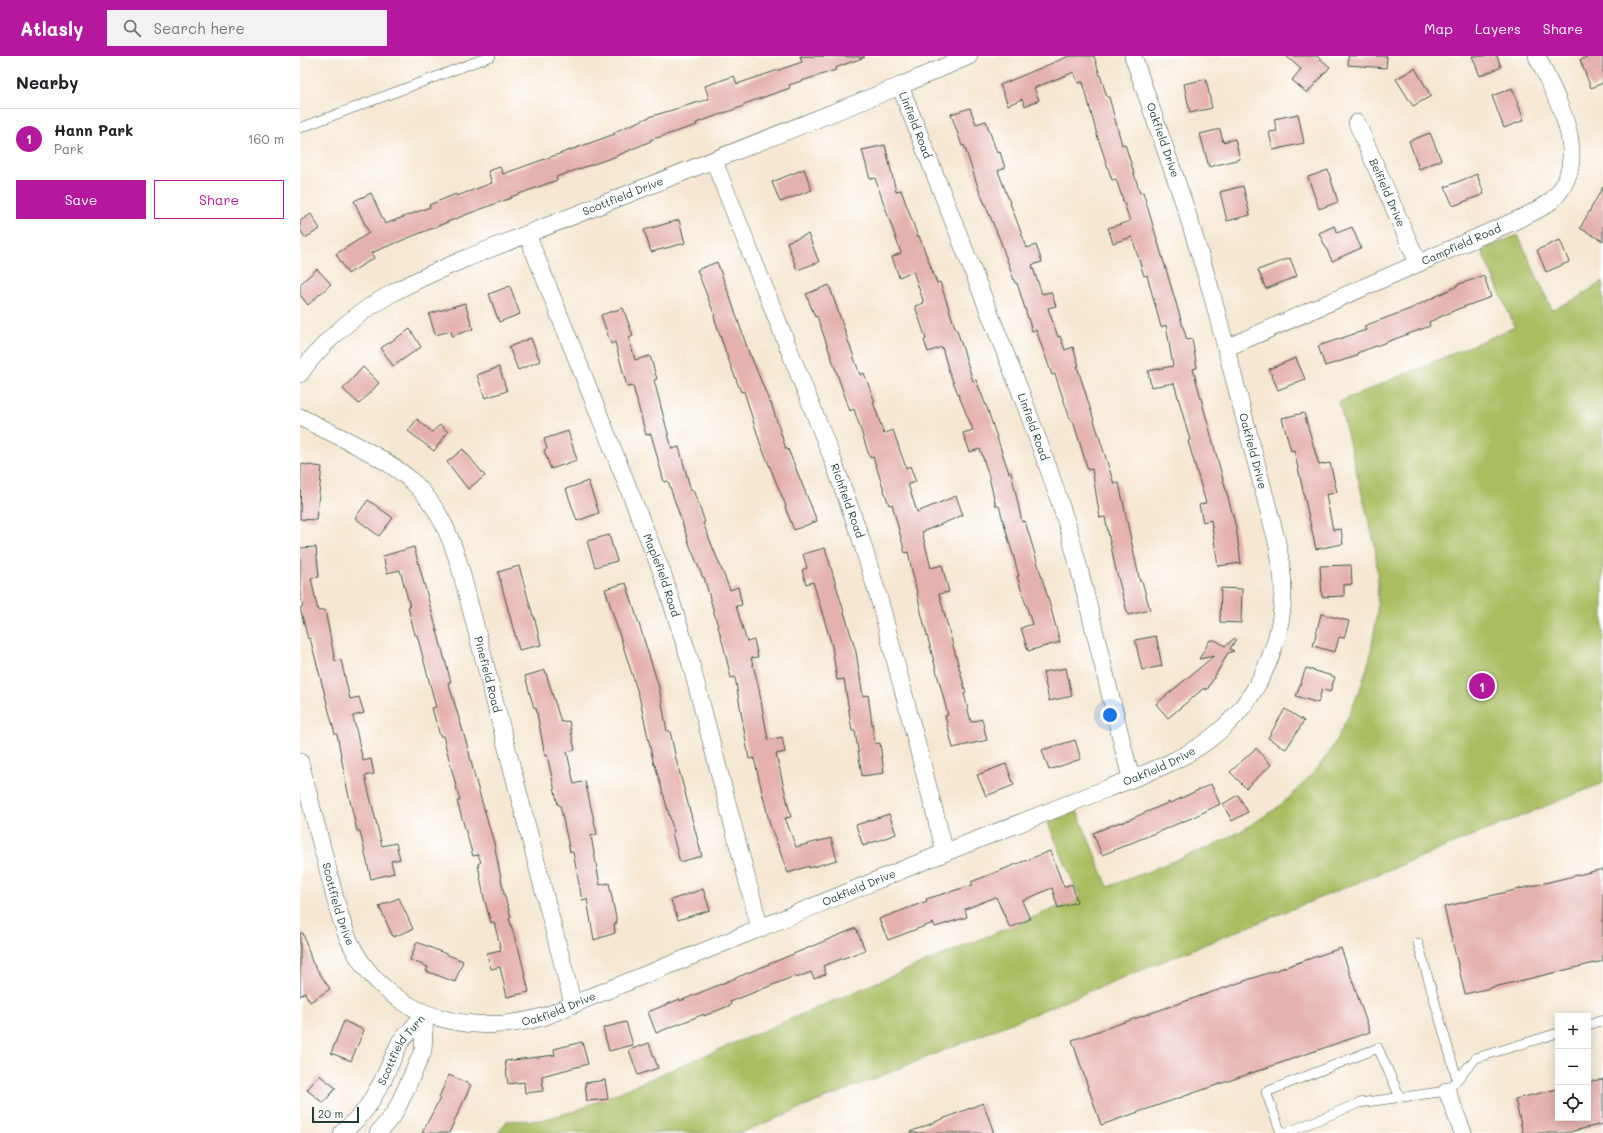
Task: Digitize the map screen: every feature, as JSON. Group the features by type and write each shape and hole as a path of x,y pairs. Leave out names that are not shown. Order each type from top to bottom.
{"street":[{"name":"Scottfield Drive","path":"300,374 316,354 349,321 386,296 434,272 714,161 970,56"},
{"name":"Oakfield Drive","path":"425,1014 455,1022 473,1024 510,1024 546,1016 945,852 1166,765 1203,744 1222,729 1239,712 1263,673 1272,652 1279,629 1283,607 1283,587 1278,550 1211,291 1185,206 1134,56"},
{"name":"Campfield Road","path":"1226,348 1537,210 1551,201 1559,191 1570,167 1572,154 1571,141 1563,114 1537,56"},
{"name":"Linfield Road","path":"900,86 1021,393 1067,524 1131,779"},
{"name":"Belfield Drive","path":"1357,123 1418,263"},
{"name":"Richfield Road","path":"714,161 831,455 860,536 880,602 945,852"},
{"name":"Maplefield Road","path":"528,234 663,575 691,664 760,929"},
{"name":"Pinefield Road","path":"300,417 378,458 399,471 416,485 429,501 448,532 460,568 573,1004"},
{"name":"Scottfield Drive","path":"300,762 340,917 352,946 360,959 379,983 393,996 410,1007 425,1014"},
{"name":"Scottfield Turn","path":"342,1133 368,1106 383,1080 400,1042 425,1014"},
{"name":"Scottfield Turn","path":"378,1133 396,1110 422,1051 425,1014"},
{"path":"1452,1085 1463,1133"}],"lane":[{"path":"300,128 491,56"},
{"path":"1418,943 1452,1085"},
{"path":"1591,1023 1603,1020"},
{"path":"1286,1133 1359,1103 1400,1097 1452,1085 1476,1058 1555,1035"},
{"path":"1281,1133 1266,1092 1378,1048 1400,1097"}],"green space":[{"path":"1518,235 1552,310 1577,298 1603,281 1603,783 740,1133 498,1133 507,1121 541,1120 575,1111 875,983 1080,898 1048,823 1077,811 1108,887 1217,844 1274,810 1290,797 1317,769 1332,748 1350,713 1370,658 1377,613 1378,580 1375,546 1339,402 1515,327 1481,250"}],"building":[{"path":"800,56 865,57 835,68 836,70 789,85 790,88 696,123 697,125 650,140 651,141 614,157 556,177 557,180 371,253 374,258 348,274 336,254 369,233 354,201 371,193 385,224 430,207 429,205 456,194 457,196 492,183 488,171 500,167 503,174 615,134 614,132 652,116 709,99 705,86 734,76 737,84 802,62"},
{"path":"1069,56 1094,56 1107,97 1109,97 1122,145 1125,144 1140,193 1143,192 1187,340 1192,339 1197,368 1193,369 1236,527 1241,563 1218,566 1211,520 1203,522 1199,505 1206,503 1188,441 1190,440 1174,383 1151,387 1148,371 1173,366 1166,325 1161,327 1147,275 1144,276 1132,237 1113,243 1108,228 1130,221 1116,179 1112,180 1097,135 1083,82 1078,83 1074,72 1034,88 1039,100 1025,106 1022,99 1008,105 1000,85"},
{"path":"1286,56 1317,56 1330,67 1307,93 1292,80 1301,69"},
{"path":"1348,56 1387,56 1386,68 1348,65"},
{"path":"1472,56 1497,56 1501,67 1480,76"},
{"path":"1589,56 1603,56 1603,83 1591,88 1580,60"},
{"path":"1415,68 1431,96 1413,106 1396,79"},
{"path":"1206,79 1212,108 1190,113 1184,84"},
{"path":"1512,88 1524,120 1504,128 1492,96"},
{"path":"970,108 976,124 986,121 997,153 1000,152 1005,168 998,171 1027,248 1036,245 1042,262 1032,265 1042,294 1051,292 1056,306 1048,308 1058,337 1060,336 1065,350 1073,347 1079,366 1077,366 1114,484 1119,483 1140,582 1142,581 1150,610 1128,615 1115,566 1105,517 1100,518 1092,469 1088,470 1073,421 1071,422 1055,374 1052,375 1036,330 1032,331 1017,283 1015,283 1000,240 979,190 964,145 962,146 951,114"},
{"path":"1298,114 1304,143 1273,150 1269,132 1277,131 1274,119"},
{"path":"1220,129 1223,142 1235,139 1240,159 1209,167 1200,134"},
{"path":"1430,133 1441,160 1419,169 1409,141"},
{"path":"885,145 896,191 901,190 937,283 940,282 973,381 976,380 1009,473 1011,472 1022,522 1025,521 1060,642 1028,651 1021,628 1032,624 1017,576 1019,576 999,506 996,506 988,473 980,449 970,452 963,433 973,430 949,372 942,347 928,352 924,340 926,339 915,306 924,303 913,271 899,277 892,257 901,253 875,178 870,179 862,150"},
{"path":"804,169 812,190 780,202 772,182"},
{"path":"1328,170 1338,202 1319,209 1308,177"},
{"path":"1477,174 1484,194 1453,206 1445,187"},
{"path":"1243,186 1250,215 1227,221 1220,192"},
{"path":"1603,187 1603,241 1580,228"},
{"path":"311,214 320,229 305,238 300,229 300,221"},
{"path":"679,220 685,243 651,252 644,230"},
{"path":"1334,226 1337,233 1352,227 1361,248 1332,261 1319,233"},
{"path":"808,234 819,262 797,270 787,242"},
{"path":"1560,240 1569,262 1546,272 1537,250"},
{"path":"1290,258 1297,276 1266,289 1258,270"},
{"path":"717,262 750,356 771,403 786,449 788,449 817,521 794,530 785,507 786,506 760,443 744,391 741,392 727,356 714,317 715,316 697,270"},
{"path":"317,269 331,284 308,305 300,295 300,284"},
{"path":"1484,276 1491,297 1458,309 1429,322 1430,326 1357,353 1357,356 1325,366 1318,346 1366,330 1364,326 1410,309 1457,286 1456,285"},
{"path":"829,285 860,375 864,373 875,402 873,402 884,434 893,430 906,468 910,466 916,482 908,484 917,512 956,496 963,515 922,532 931,568 942,565 949,592 939,594 966,693 964,694 971,722 982,719 987,740 953,748 945,716 948,715 922,616 908,552 905,553 892,504 889,505 873,457 870,458 854,409 850,411 817,316 815,317 806,294"},
{"path":"510,286 520,314 499,322 489,294"},
{"path":"465,303 473,329 452,336 451,331 435,335 429,314"},
{"path":"623,308 633,336 629,338 635,360 650,356 657,379 654,380 672,449 679,447 691,491 693,490 705,522 703,523 730,590 738,587 742,605 736,606 747,642 754,640 758,657 751,658 758,684 768,740 782,737 785,752 776,754 791,817 785,818 796,847 831,838 837,860 809,868 809,866 788,873 770,825 754,758 749,759 735,677 731,678 704,577 703,578 690,546 668,481 664,482 651,434 646,435 633,386 627,387 615,342 611,344 601,315"},
{"path":"410,329 421,347 393,366 381,348"},
{"path":"531,338 540,361 518,370 509,347"},
{"path":"1296,358 1305,379 1278,390 1269,369"},
{"path":"363,367 379,383 359,404 343,389"},
{"path":"499,367 507,391 485,398 477,375"},
{"path":"1304,413 1319,465 1330,463 1337,492 1326,495 1333,530 1341,529 1343,544 1316,549 1294,450 1291,451 1282,418"},
{"path":"417,419 432,432 440,425 448,432 434,451 408,431"},
{"path":"568,431 577,460 551,469 544,450 547,449 544,439"},
{"path":"463,449 485,476 468,489 447,462"},
{"path":"301,464 322,467 316,520 300,519"},
{"path":"588,481 599,513 577,521 566,489"},
{"path":"368,500 393,518 379,536 355,518"},
{"path":"609,535 617,561 595,567 587,541"},
{"path":"316,547 319,577 311,578 318,611 325,610 335,661 341,660 350,699 359,697 364,713 353,716 363,761 371,759 374,774 365,776 382,846 396,843 400,859 391,861 394,873 371,879 360,831 357,831 337,734 335,734 310,638 308,639 300,608 303,606 300,594 300,548"},
{"path":"414,547 451,682 448,682 494,843 504,894 511,917 509,918 518,946 529,992 507,997 500,967 491,969 487,953 501,950 494,922 491,923 484,898 478,864 481,862 478,855 473,856 457,801 460,801 443,736 440,736 432,708 436,707 417,635 415,635 408,607 410,607 400,570 387,573 383,556"},
{"path":"825,548 856,652 863,696 868,695 875,744 880,743 884,773 862,776 855,731 852,731 844,679 837,680 832,646 813,582 806,584 802,570 807,568 803,554"},
{"path":"1351,565 1352,584 1344,585 1344,596 1322,597 1320,566"},
{"path":"519,566 541,645 519,650 498,572"},
{"path":"626,583 659,687 667,731 670,731 702,856 680,862 672,833 674,832 654,765 639,696 605,589"},
{"path":"1221,588 1242,589 1241,623 1220,622"},
{"path":"1321,614 1349,621 1344,638 1339,637 1335,652 1313,646"},
{"path":"1156,636 1162,666 1142,670 1135,640"},
{"path":"1235,638 1236,639 1230,649 1234,651 1228,653 1207,690 1204,688 1168,718 1156,704 1214,656 1199,659 1210,640 1215,640 1225,646"},
{"path":"1066,668 1072,696 1049,701 1043,672"},
{"path":"1306,668 1335,677 1330,692 1322,689 1318,703 1296,696"},
{"path":"545,670 561,722 569,721 575,750 567,752 574,784 585,781 597,834 591,836 600,885 609,883 617,923 614,924 615,933 594,940 587,899 582,900 573,852 570,852 547,755 545,756 536,708 534,708 525,676"},
{"path":"1285,709 1304,721 1286,749 1268,738"},
{"path":"1075,740 1081,759 1049,770 1042,750"},
{"path":"1256,748 1271,765 1246,788 1230,772"},
{"path":"1006,764 1014,785 986,796 977,775"},
{"path":"1211,784 1220,804 1194,817 1102,855 1093,833 1170,802 1171,803"},
{"path":"1238,795 1248,812 1232,821 1223,804"},
{"path":"889,814 896,834 863,846 856,825"},
{"path":"1050,851 1064,887 1072,884 1077,902 1058,908 1052,888 1022,901 1030,919 1010,928 996,897 965,909 967,917 935,927 933,923 888,940 879,919 927,901 926,899 973,885 971,882"},
{"path":"1603,869 1603,961 1465,994 1444,907"},
{"path":"703,889 710,910 678,920 671,900"},
{"path":"399,898 413,929 393,937 379,906"},
{"path":"856,928 865,950 823,966 826,974 814,979 811,972 796,978 795,976 730,1002 731,1005 656,1033 648,1012 680,999 680,1001"},
{"path":"300,933 303,933 312,962 330,989 310,1002 305,993 300,996"},
{"path":"417,942 463,961 455,982 426,971 428,967 410,960"},
{"path":"1341,948 1370,1032 1101,1125 1072,1040"},
{"path":"344,1021 364,1030 351,1061 331,1053"},
{"path":"626,1022 633,1045 609,1051 603,1028"},
{"path":"582,1042 588,1064 542,1076 543,1091 525,1093 524,1082 508,1084 505,1061 555,1055 554,1049"},
{"path":"649,1043 658,1068 638,1075 629,1050"},
{"path":"319,1075 336,1088 323,1103 307,1090"},
{"path":"449,1075 471,1085 449,1133 422,1133 440,1098 439,1097"},
{"path":"1603,1079 1603,1124 1565,1133 1523,1133 1515,1099 1555,1090 1555,1121 1591,1121 1591,1081"},
{"path":"605,1080 608,1099 587,1101 585,1083"},
{"path":"983,1103 994,1133 910,1133 910,1132"}],"place":[{"name":"Hann Park","path":"1482,686"}]}
